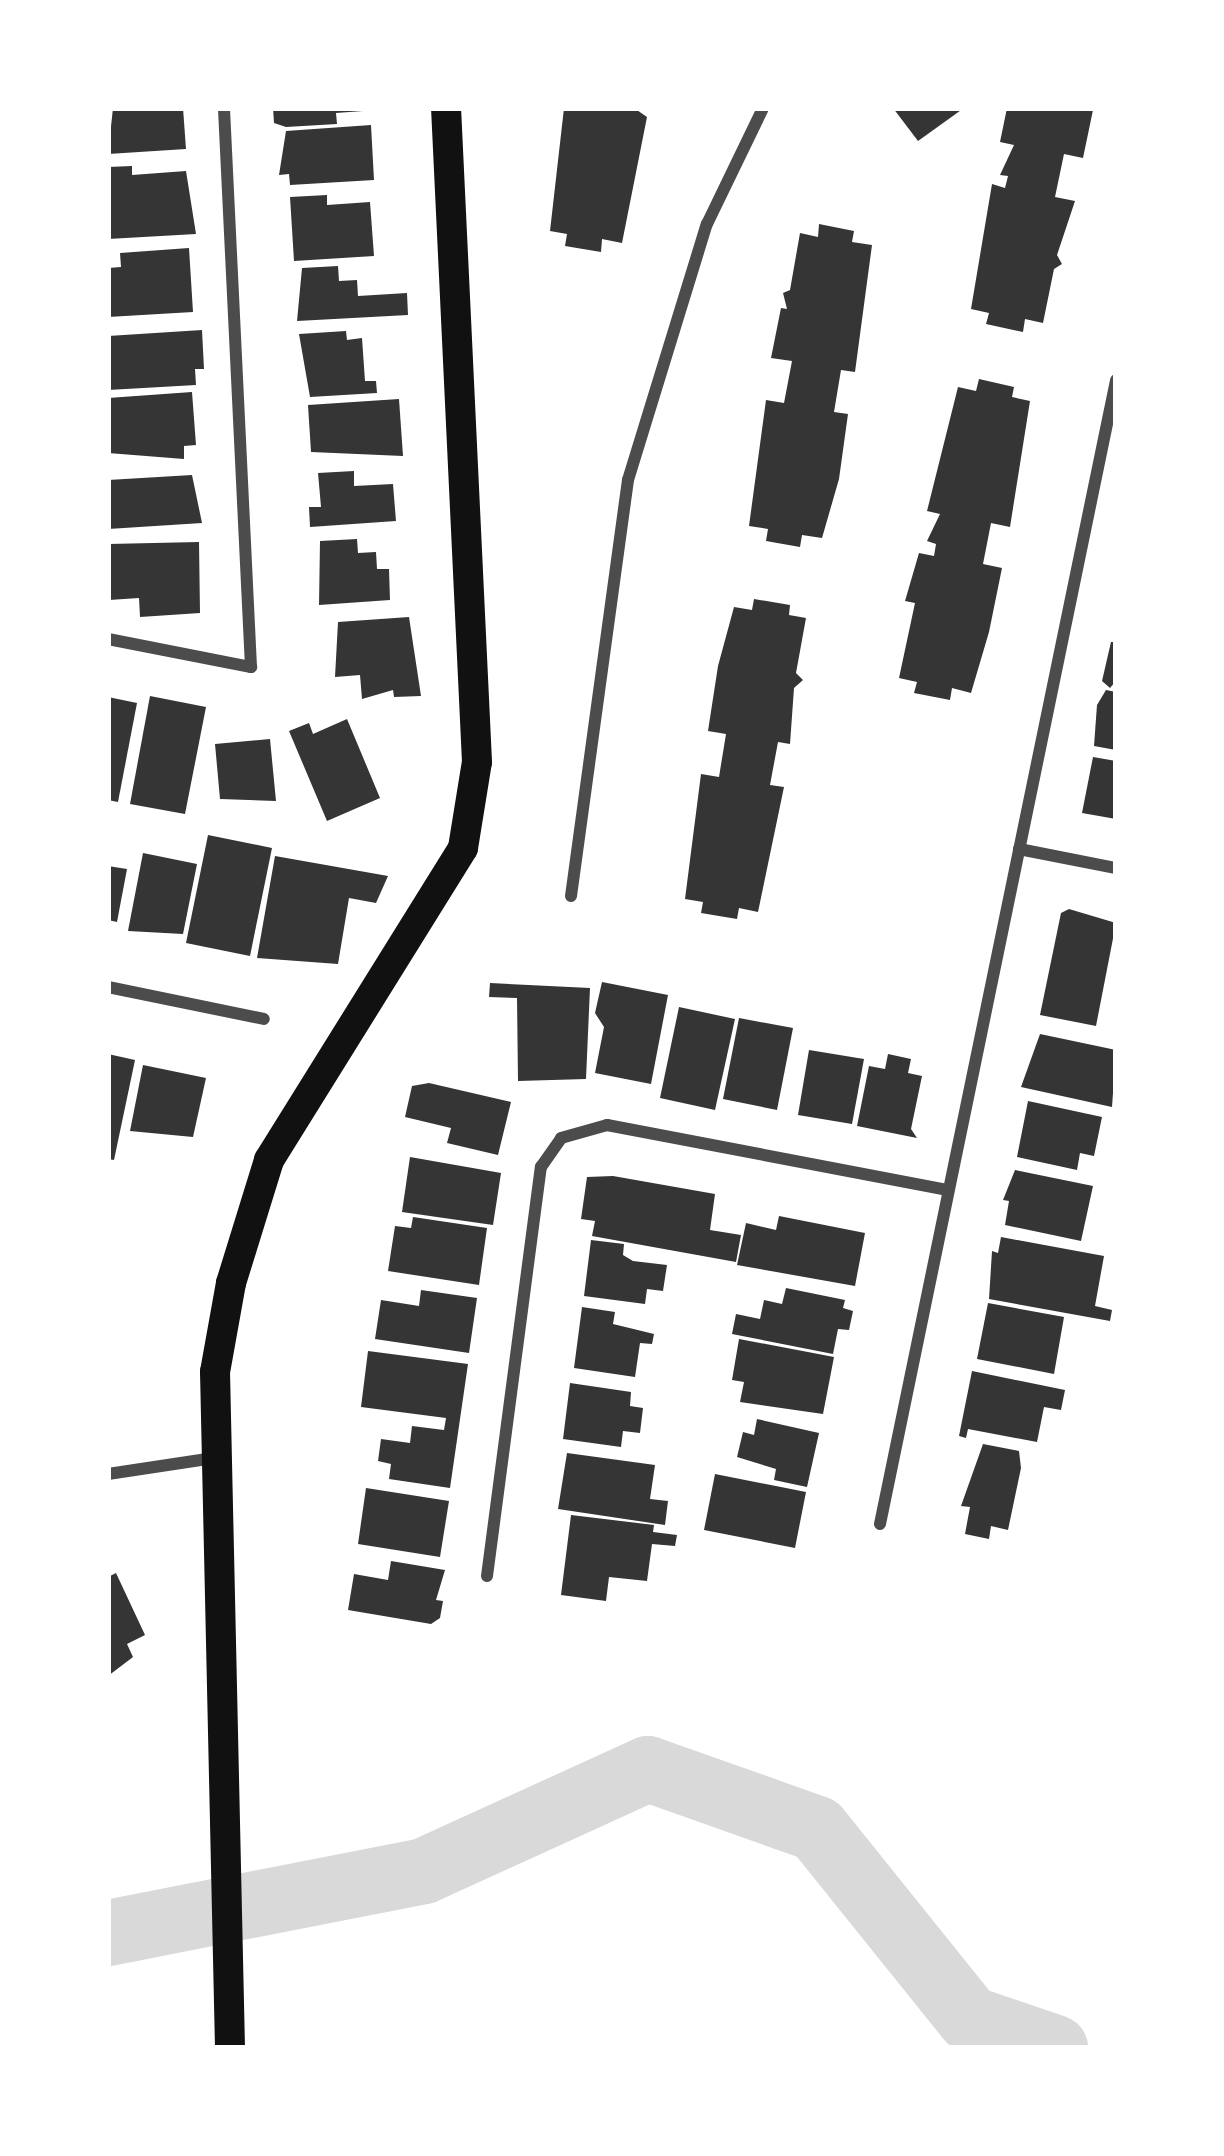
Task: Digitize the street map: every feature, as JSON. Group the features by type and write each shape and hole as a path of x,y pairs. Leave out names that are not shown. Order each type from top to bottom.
{"main road":[{"path":"230,2048 215,1372 231,1283 269,1160 464,848 476,762 446,108"}],"street":[{"path":"108,639 251,667 224,108"},
{"path":"571,896 628,479 707,224 763,108"},
{"path":"880,1524 1116,380"},
{"path":"1019,849 1116,868"},
{"path":"108,987 264,1019"},
{"path":"488,1576 541,1167 561,1138 608,1125 947,1190"},
{"path":"108,1474 215,1458"}],"building":[{"path":"113,108 183,108 186,149 108,154"},
{"path":"273,108 363,111 336,113 337,124 286,127 274,123"},
{"path":"564,108 634,108 647,117 622,243 602,239 601,252 565,246 567,234 550,231"},
{"path":"893,108 964,108 918,141"},
{"path":"1007,108 1093,110 1083,158 1064,154 1055,197 1075,201 1057,255 1062,264 1054,269 1043,323 1025,319 1023,332 986,324 989,313 971,309 992,184 1005,188 1008,176 1000,175 1014,145 1000,142"},
{"path":"371,125 374,180 290,185 289,174 279,175 286,131"},
{"path":"132,166 132,175 186,171 196,234 108,239 108,167"},
{"path":"327,195 327,205 370,202 374,256 294,261 290,197"},
{"path":"819,224 854,231 852,242 872,245 855,372 841,370 834,412 848,414 839,479 822,538 802,535 800,547 766,541 768,529 749,526 766,400 784,403 792,361 771,358 781,308 787,309 783,293 790,290 800,233 818,237"},
{"path":"189,248 193,312 108,317 108,268 121,267 120,253"},
{"path":"338,266 339,281 357,280 358,296 407,293 408,315 297,321 302,268"},
{"path":"202,330 204,369 195,369 196,385 108,390 108,336"},
{"path":"346,331 347,340 362,338 365,381 376,381 377,393 310,397 299,334"},
{"path":"979,379 1014,387 1012,397 1030,401 1010,527 991,523 983,564 1002,568 989,632 971,693 952,688 950,700 914,693 917,682 899,678 915,603 905,601 919,553 934,556 936,544 927,541 940,514 927,511 958,387 976,391"},
{"path":"192,392 196,445 184,446 184,459 108,453 108,398"},
{"path":"399,399 403,456 311,452 308,405"},
{"path":"354,471 354,486 393,484 396,521 310,527 309,507 321,507 318,473"},
{"path":"192,475 202,523 108,529 108,480"},
{"path":"357,539 358,553 376,552 377,569 389,569 390,600 319,605 320,541"},
{"path":"199,542 200,613 140,617 139,598 109,600 108,544"},
{"path":"754,599 790,605 789,615 806,618 796,673 803,680 794,688 790,744 778,742 770,785 784,787 758,912 739,908 737,919 701,913 703,902 685,899 701,774 719,777 726,734 708,731 718,666 734,607 752,610"},
{"path":"409,617 421,696 394,697 393,690 362,699 360,675 335,677 338,622"},
{"path":"1111,642 1116,642 1116,681 1110,688 1102,681"},
{"path":"1106,690 1116,692 1116,750 1094,746 1097,705"},
{"path":"150,696 206,707 185,814 130,804"},
{"path":"108,697 137,703 118,802 108,800"},
{"path":"347,719 380,798 327,821 289,731 309,723 313,734"},
{"path":"270,739 276,801 220,799 215,744"},
{"path":"1093,757 1116,761 1116,819 1082,813"},
{"path":"208,835 272,848 250,956 186,943"},
{"path":"143,853 197,864 183,934 128,931"},
{"path":"275,856 388,876 376,903 349,898 338,964 257,958"},
{"path":"108,866 127,869 117,922 108,920"},
{"path":"1069,909 1116,923 1096,1026 1040,1015 1061,913"},
{"path":"602,982 668,995 651,1084 595,1073 604,1027 595,1013"},
{"path":"490,983 590,988 586,1079 518,1081 517,998 489,997"},
{"path":"679,1007 735,1019 715,1110 660,1098"},
{"path":"739,1018 793,1028 777,1110 723,1099"},
{"path":"1040,1034 1116,1050 1112,1107 1021,1087"},
{"path":"809,1050 864,1059 852,1124 798,1115"},
{"path":"108,1054 135,1060 114,1160 108,1159"},
{"path":"888,1054 911,1059 908,1073 922,1076 911,1129 917,1138 857,1126 869,1066 885,1069"},
{"path":"143,1065 206,1078 193,1137 130,1131"},
{"path":"429,1083 511,1102 498,1155 447,1143 451,1128 405,1117 412,1086"},
{"path":"1028,1101 1102,1117 1094,1156 1080,1153 1077,1170 1017,1157"},
{"path":"410,1157 501,1173 493,1225 402,1212"},
{"path":"1015,1170 1093,1186 1081,1241 1005,1225 1009,1201 1003,1200"},
{"path":"613,1176 715,1194 710,1230 741,1235 736,1262 592,1236 595,1221 581,1219 587,1177"},
{"path":"779,1216 865,1233 855,1286 737,1265 746,1223 776,1230"},
{"path":"413,1217 487,1228 479,1285 388,1271 395,1226 411,1228"},
{"path":"1001,1237 1104,1256 1095,1306 1112,1310 1110,1321 989,1299 992,1251 998,1253"},
{"path":"591,1240 624,1244 623,1255 633,1261 667,1265 663,1291 647,1289 645,1304 584,1296"},
{"path":"786,1288 845,1300 843,1308 853,1311 849,1330 838,1329 833,1354 732,1334 736,1314 760,1319 764,1300 782,1304"},
{"path":"421,1290 477,1298 469,1353 375,1339 381,1300 419,1306"},
{"path":"988,1303 1064,1317 1054,1374 977,1359"},
{"path":"582,1307 615,1312 613,1324 654,1334 652,1344 640,1343 635,1377 574,1368"},
{"path":"739,1339 834,1357 823,1414 740,1402 744,1382 732,1380"},
{"path":"368,1351 468,1364 450,1488 389,1479 391,1464 378,1461 381,1439 410,1443 412,1426 444,1430 446,1418 361,1407"},
{"path":"972,1371 1065,1390 1061,1410 1044,1407 1037,1442 968,1429 966,1438 959,1436"},
{"path":"570,1383 631,1392 630,1406 643,1408 640,1433 623,1431 621,1447 563,1439"},
{"path":"757,1419 819,1433 807,1487 774,1480 776,1469 737,1457 743,1432 754,1435"},
{"path":"983,1444 1019,1451 1021,1468 1008,1530 991,1526 989,1539 965,1534 970,1507 961,1506"},
{"path":"567,1453 655,1465 650,1499 668,1501 665,1525 558,1509"},
{"path":"715,1474 806,1492 795,1548 704,1530"},
{"path":"366,1488 449,1501 440,1557 358,1544"},
{"path":"571,1515 654,1525 653,1532 677,1535 675,1546 652,1544 647,1581 609,1577 606,1601 561,1595"},
{"path":"391,1561 445,1570 436,1600 443,1601 440,1618 431,1624 348,1610 354,1574 388,1580"},
{"path":"116,1573 145,1635 127,1644 133,1657 108,1676 108,1577"}],"waterway":[{"path":"108,1933 424,1871 648,1769 817,1829 970,2019 1055,2048"}]}
